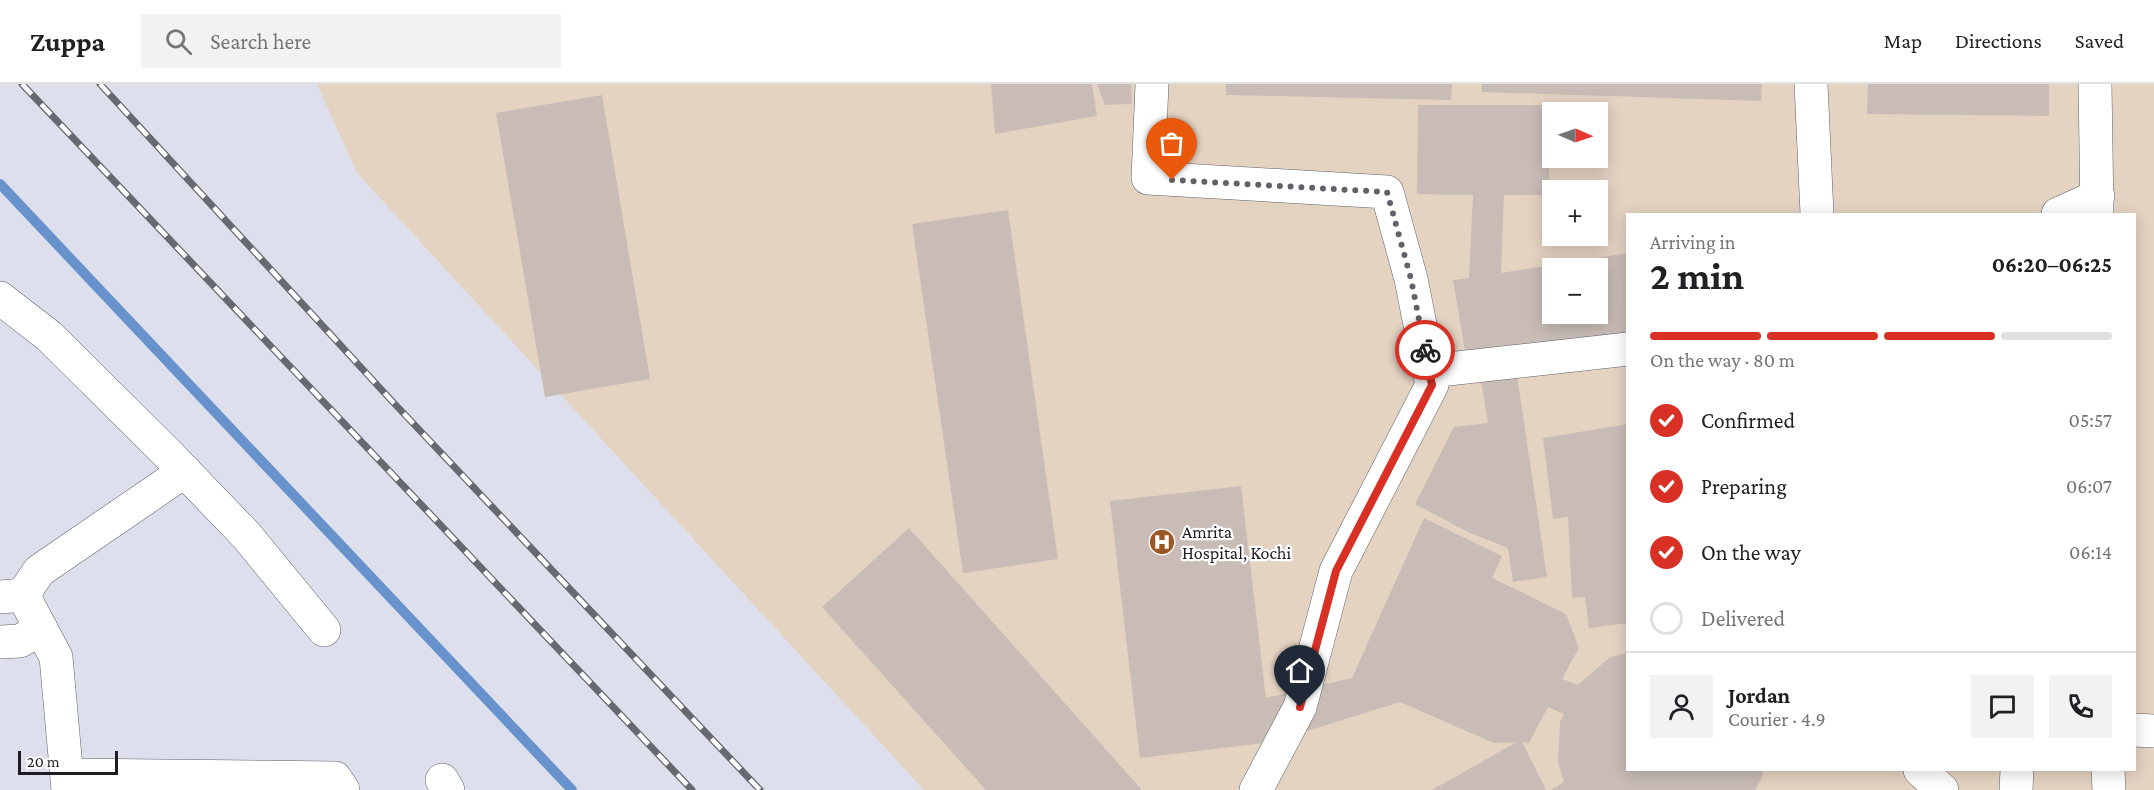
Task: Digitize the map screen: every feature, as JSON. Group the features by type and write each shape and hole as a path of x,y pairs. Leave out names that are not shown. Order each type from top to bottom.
{"street":[{"path":"1152,84 1148,178 1387,192 1411,279 1430,371 1432,385 1336,571 1300,707 1256,790"},
{"path":"1811,84 1817,213"},
{"path":"2062,213 2098,205 2096,84"},
{"path":"0,298 49,336 185,471 246,535 324,630"},
{"path":"1430,371 1626,350"},
{"path":"185,471 39,571 11,596 41,629 56,657 68,782 335,778 342,790"},
{"path":"0,642 20,641 41,629"},
{"path":"2136,730 2154,731"},
{"path":"1921,771 1942,790"},
{"path":"2016,790 2017,771"},
{"path":"2108,771 2109,790"}],"shaded area":[{"name":"Amrita Hospital, Kochi","path":"317,84 2154,84 2154,790 924,790 357,173"}],"building":[{"path":"991,84 1092,84 1097,116 995,134"},
{"path":"1097,84 1131,84 1132,104 1105,105"},
{"path":"1226,84 1452,84 1451,100 1226,95"},
{"path":"1482,84 1762,84 1761,101 1482,92"},
{"path":"1868,84 2049,84 2049,116 1867,114"},
{"path":"602,95 650,379 545,397 496,113"},
{"path":"1418,105 1542,105 1542,168 1549,168 1549,180 1542,180 1542,195 1504,195 1501,273 1542,267 1542,324 1608,324 1608,258 1596,258 1626,253 1626,346 1515,362 1547,577 1513,582 1508,548 1468,532 1415,504 1454,427 1488,423 1479,367 1468,369 1453,280 1469,278 1473,195 1417,194"},
{"path":"1008,210 1058,559 963,573 912,224"},
{"path":"1626,424 1626,623 1589,628 1585,597 1572,598 1568,517 1553,519 1543,438"},
{"path":"1241,486 1266,698 1352,678 1424,518 1502,556 1492,578 1566,614 1579,648 1562,679 1578,685 1609,658 1626,653 1626,771 1763,771 1762,777 1755,790 1551,790 1564,782 1558,763 1560,722 1564,714 1548,707 1529,743 1522,742 1546,790 1432,790 1517,742 1494,743 1400,702 1272,742 1140,758 1110,501"},
{"path":"909,528 1142,790 986,790 822,607"}],"waterway":[{"path":"0,184 572,790"}],"railway":[{"path":"22,84 692,790"},
{"path":"100,84 391,400 760,790"}],"way so far":[{"path":"1172,180 1387,192 1411,279 1425,350"}],"place":[{"name":"Amrita Hospital, Kochi","path":"1162,542"}],"route":[{"path":"1300,707 1336,571 1432,385 1425,350"}]}
